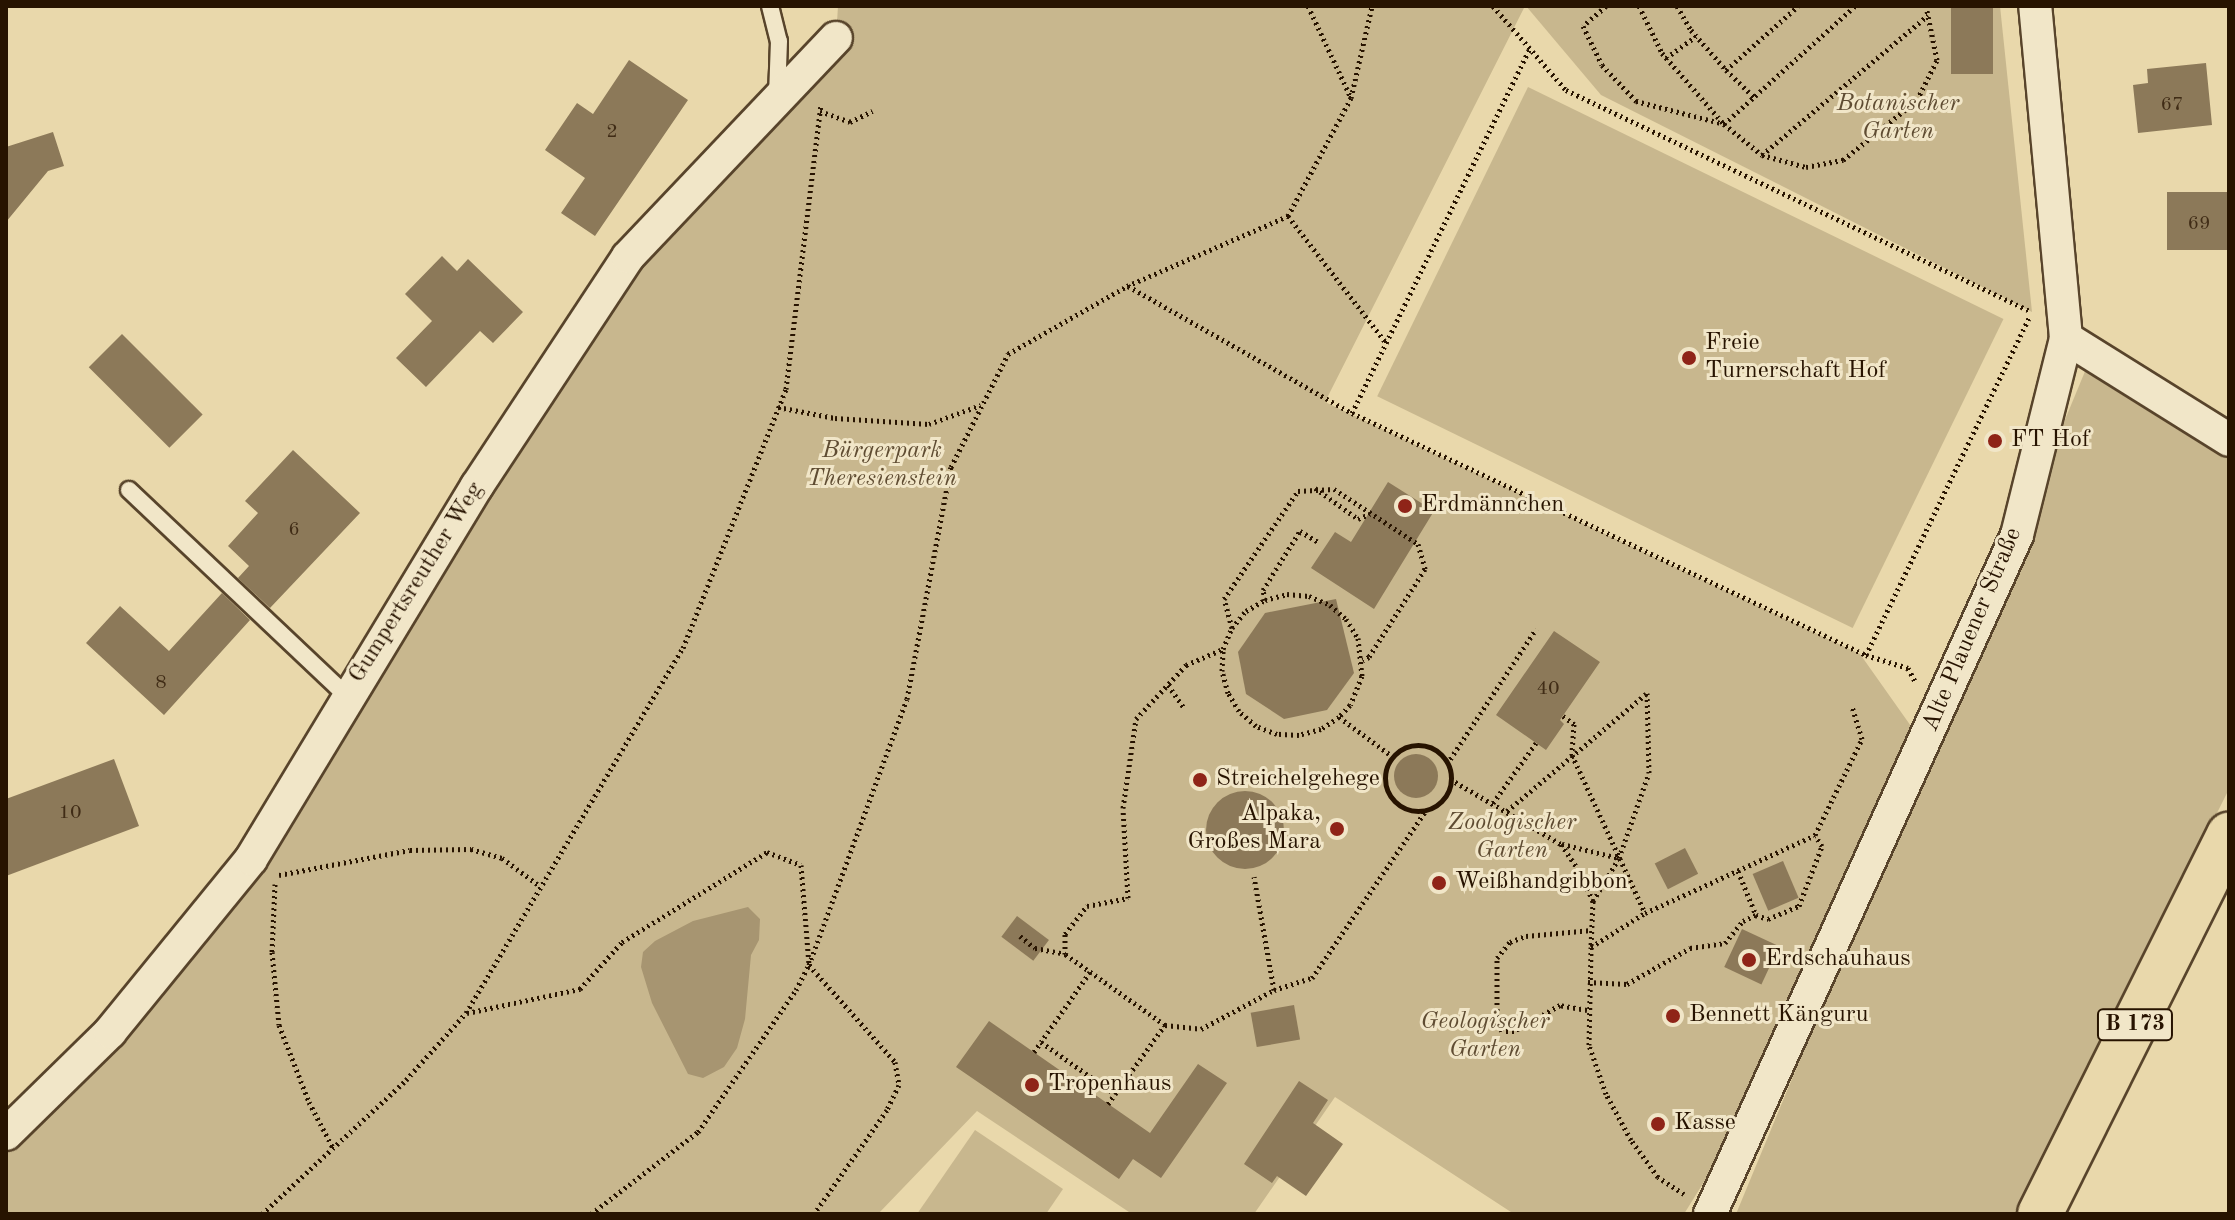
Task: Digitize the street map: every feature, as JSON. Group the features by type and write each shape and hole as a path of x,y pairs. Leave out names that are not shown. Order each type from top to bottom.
{"main road":[{"name":"B 173","path":"2040,1214 2229,835"}],"street":[{"name":"Alte Plauener Straße","path":"1711,1213 2017,535 2066,338 2035,6"},
{"name":"Gumpertsreuther Weg","path":"6,1134 110,1032 251,859 477,486 628,257 836,38"},
{"path":"2066,338 2229,440"}],"lane":[{"path":"770,6 779,41 777,98"},
{"path":"129,490 347,696"}],"path":[{"path":"1308,6 1351,98"},
{"path":"591,1214 698,1132 796,990 809,965 907,699 951,467 1008,354 1127,286 1288,216 1351,98 1372,6"},
{"path":"1493,6 1566,90 2032,312 2066,338"},
{"path":"1606,6 1583,26 1602,65 1636,101 1724,124"},
{"path":"1639,6 1644,22 1666,58 1724,124 1762,155 1806,167 1843,160 1917,100 1937,60 1926,6"},
{"path":"1677,6 1696,36 1754,97"},
{"path":"1726,70 1798,6"},
{"path":"1724,124 1855,6"},
{"path":"1762,155 1928,14"},
{"path":"1666,58 1696,36"},
{"path":"1352,413 1530,48"},
{"path":"262,1214 406,1080 466,1013 683,648 786,389 823,97"},
{"path":"820,111 850,122 873,111"},
{"path":"1288,216 1386,343"},
{"path":"1127,286 1352,413 1866,655 1908,668 1936,716"},
{"path":"1866,655 2032,312"},
{"path":"778,407 835,418 929,424 982,405"},
{"path":"1315,488 1358,519 1371,513"},
{"path":"1232,628 1224,599 1298,491 1334,489 1418,544 1425,569 1369,657 1363,660"},
{"path":"1265,600 1263,590 1300,531 1318,542"},
{"path":"1298,595 1330,605 1346,619 1358,638 1363,660 1357,691 1339,717 1321,729 1299,735 1277,734 1256,726 1239,711 1228,693 1222,671 1223,649 1232,628 1246,611 1265,600 1298,595"},
{"path":"1447,764 1536,629"},
{"path":"1065,954 1065,934 1087,906 1128,898 1123,808 1136,719 1186,665 1223,649"},
{"path":"1168,685 1184,708"},
{"path":"1507,811 1647,693 1649,773 1619,858 1593,901"},
{"path":"1591,947 1645,913 1815,835 1862,739 1852,707"},
{"path":"1563,716 1574,724 1572,755 1645,913"},
{"path":"1339,717 1393,757"},
{"path":"1493,803 1536,743"},
{"path":"1020,936 1035,948 1065,954 1165,1025 1201,1029 1274,990 1312,978 1427,809 1444,798 1450,779 1447,764 1441,756 1422,745 1401,750 1393,757 1385,776 1391,796 1407,809 1427,809"},
{"path":"1450,779 1561,844 1619,858"},
{"path":"1588,982 1627,984 1690,948 1725,943 1743,921 1756,915 1768,919 1797,903 1822,846 1815,835"},
{"path":"1561,844 1580,872 1593,901 1587,1010 1589,1045 1606,1094 1631,1140 1658,1177 1711,1213"},
{"path":"333,1148 309,1102 279,1025 272,952 275,875 315,871 410,850 471,849 502,858 540,886"},
{"path":"466,1013 580,989 622,942 767,852 801,865 809,965 895,1062 899,1085 887,1110 814,1214"},
{"path":"1738,871 1756,915"},
{"path":"1254,877 1274,990"},
{"path":"1587,1010 1560,1005 1514,1031 1502,1031 1497,1022 1497,958 1510,942 1526,936 1592,930"},
{"path":"1034,1052 1090,972"},
{"path":"1108,1104 1165,1025"},
{"path":"1041,1042 1115,1094"}],"green space":[{"name":"Bürgerpark Theresienstein","path":"838,6 1525,6 1325,402 1860,654 1913,729 1712,1169 1684,1214 1514,1214 1335,1097 1254,1214 1132,1214 977,1111 878,1214 6,1214 6,1134 251,859 628,257 836,38"},
{"name":"Botanischer Garten","path":"1526,6 2000,6 2032,312 1601,95"},
{"name":"Freie Turnerschaft Hof","path":"1528,87 2003,319 1853,628 1377,396"},
{"path":"2086,369 2229,457 2229,789 2016,1214 1736,1214"},
{"path":"975,1130 1063,1189 1046,1214 917,1214"}],"shaded area":[{"path":"748,907 760,919 759,940 751,955 745,1019 737,1048 724,1067 703,1078 688,1074 652,1003 641,967 643,952 655,941 693,921"}],"building":[{"path":"1951,6 1993,6 1993,74 1951,74"},
{"path":"629,60 688,100 595,236 561,213 585,178 545,150 577,103 593,114"},
{"path":"2206,63 2212,125 2138,133 2133,85 2148,83 2147,69"},
{"path":"53,132 64,166 48,171 6,222 6,147"},
{"path":"2167,192 2229,192 2229,250 2167,250"},
{"path":"442,256 457,271 468,259 523,312 493,343 480,331 426,387 396,358 432,321 405,294"},
{"path":"122,334 203,415 169,448 89,367"},
{"path":"293,450 360,513 270,608 238,578 249,566 228,546 258,513 245,501"},
{"path":"1388,482 1434,511 1374,609 1311,568 1335,532 1351,542"},
{"path":"222,593 250,620 164,715 86,643 120,606 169,651"},
{"path":"1336,599 1354,673 1327,710 1284,719 1246,694 1238,652 1265,613"},
{"path":"1554,631 1600,662 1560,720 1564,724 1546,750 1496,715"},
{"path":"1416,754 1432,760 1438,776 1432,792 1416,798 1400,792 1394,776 1400,760"},
{"path":"114,759 139,826 6,876 6,799"},
{"path":"1237,791 1253,791 1267,797 1278,808 1284,830 1278,852 1267,863 1253,869 1237,869 1223,863 1212,852 1206,838 1206,822 1212,808 1223,797"},
{"path":"1685,848 1698,874 1668,889 1655,863"},
{"path":"1783,861 1799,898 1768,911 1753,874"},
{"path":"1017,916 1049,940 1033,961 1001,937"},
{"name":"Erdschauhaus","path":"1742,929 1779,946 1761,984 1724,967"},
{"path":"1294,1005 1300,1039 1257,1047 1251,1013"},
{"name":"Tropenhaus","path":"989,1021 1150,1133 1198,1064 1227,1083 1161,1178 1133,1159 1119,1179 956,1067"},
{"path":"1299,1081 1328,1100 1313,1123 1343,1144 1306,1196 1277,1176 1272,1183 1244,1164"}],"place":[{"name":"Freie Turnerschaft Hof","path":"1689,358"},
{"name":"FT Hof","path":"1995,441"},
{"name":"Erdmännchen","path":"1405,506"},
{"name":"Streichelgehege","path":"1200,780"},
{"name":"Alpaka, Großes Mara","path":"1337,829"},
{"name":"Weißhandgibbon","path":"1439,883"},
{"name":"Erdschauhaus","path":"1749,960"},
{"name":"Bennett Känguru","path":"1673,1016"},
{"name":"Tropenhaus","path":"1032,1085"},
{"name":"Kasse","path":"1658,1124"}],"park label":[{"name":"Zoologischer Garten","path":"1512,838"},
{"name":"Geologischer Garten","path":"1485,1037"}]}
